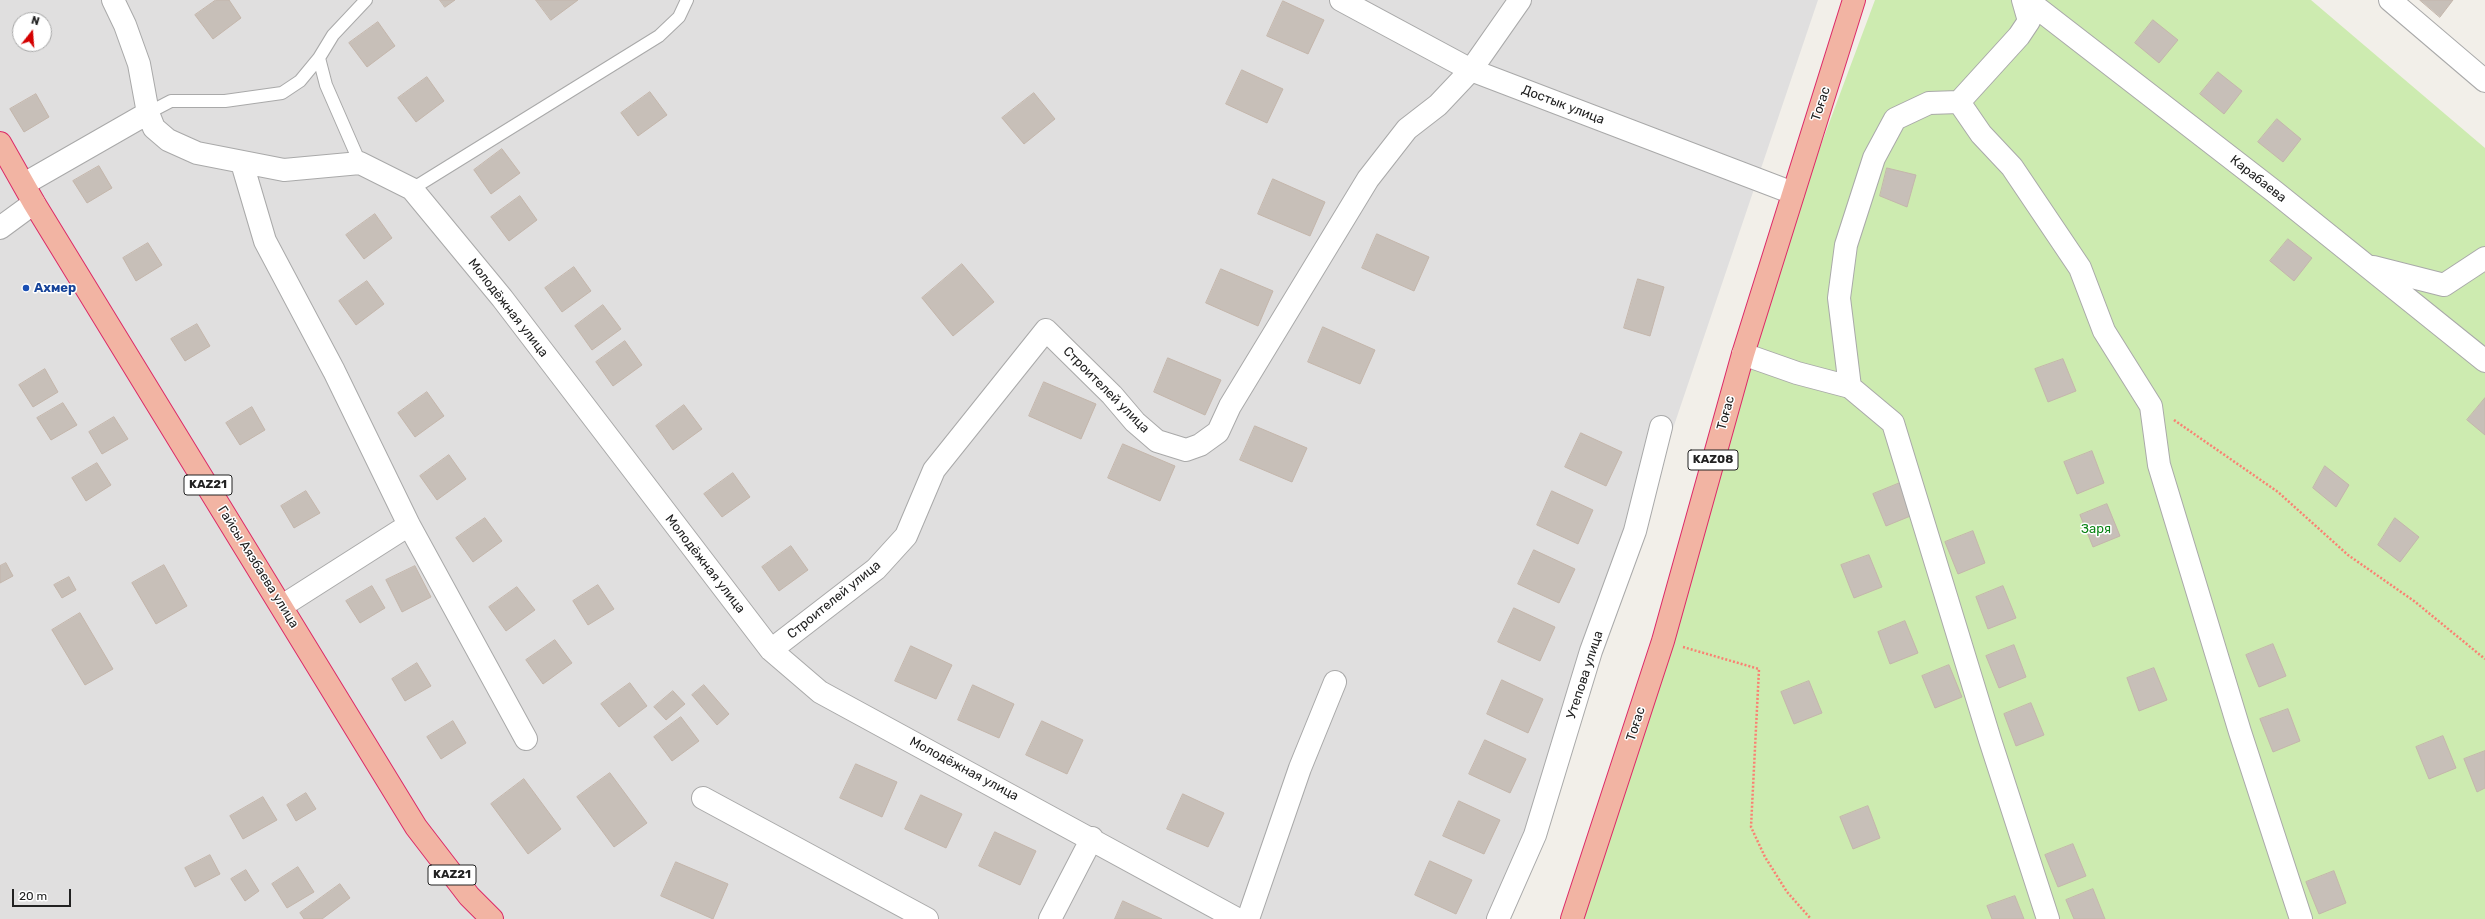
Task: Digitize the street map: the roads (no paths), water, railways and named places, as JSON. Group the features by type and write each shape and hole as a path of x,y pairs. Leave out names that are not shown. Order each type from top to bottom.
{"highway":[{"name":"Тоғас","path":"1572,919 1663,641 1742,354 1854,0"},
{"name":"Гайсы Аязбаева улица","path":"0,143 29,194 416,827 468,896 492,919"}],"street":[{"path":"113,0 125,25 139,64 148,113 154,128 168,140 197,153 284,170 360,163"},
{"name":"Достык улица","path":"1341,0 1472,70 1793,193"},
{"path":"1472,70 1520,0"},
{"path":"1850,387 1839,298 1846,245 1874,158 1895,119 1929,103 1959,102 2022,31 2029,21 2023,0"},
{"name":"Карабаева","path":"2027,0 2366,265 2485,361"},
{"path":"2390,0 2485,81"},
{"name":"Строителей улица","path":"771,650 876,569 906,536 934,470 1046,330 1112,395 1135,422 1157,441 1186,450 1200,445 1218,432 1234,399 1368,179 1407,129 1438,105 1472,70"},
{"path":"1959,102 1981,134 2012,168 2080,268 2104,331 2151,406 2158,465 2238,724 2301,919"},
{"path":"0,228 29,194 148,113"},
{"path":"242,163 265,241 334,371 409,525 526,739"},
{"name":"Молодёжная улица","path":"360,163 412,189 502,298 771,650 820,692 1092,838 1237,919"},
{"path":"2366,265 2444,285 2485,258"},
{"path":"1742,354 1797,373 1850,387 1893,423 1990,740 2048,919"},
{"name":"Утепова улица","path":"1498,919 1535,835 1592,651 1635,531 1661,427"},
{"path":"282,606 409,525"},
{"path":"1248,919 1300,768 1336,682"},
{"path":"703,798 927,919"},
{"path":"1050,919 1092,838"}],"lane":[{"path":"148,113 171,101 225,101 282,93 300,81 319,58 333,36 366,0"},
{"path":"412,189 659,36 679,17 687,0"},
{"path":"319,58 326,85 360,163"}],"place":[{"name":"Ахмер","path":"26,288"}],"park label":[{"name":"Заря","path":"2096,529"}]}
